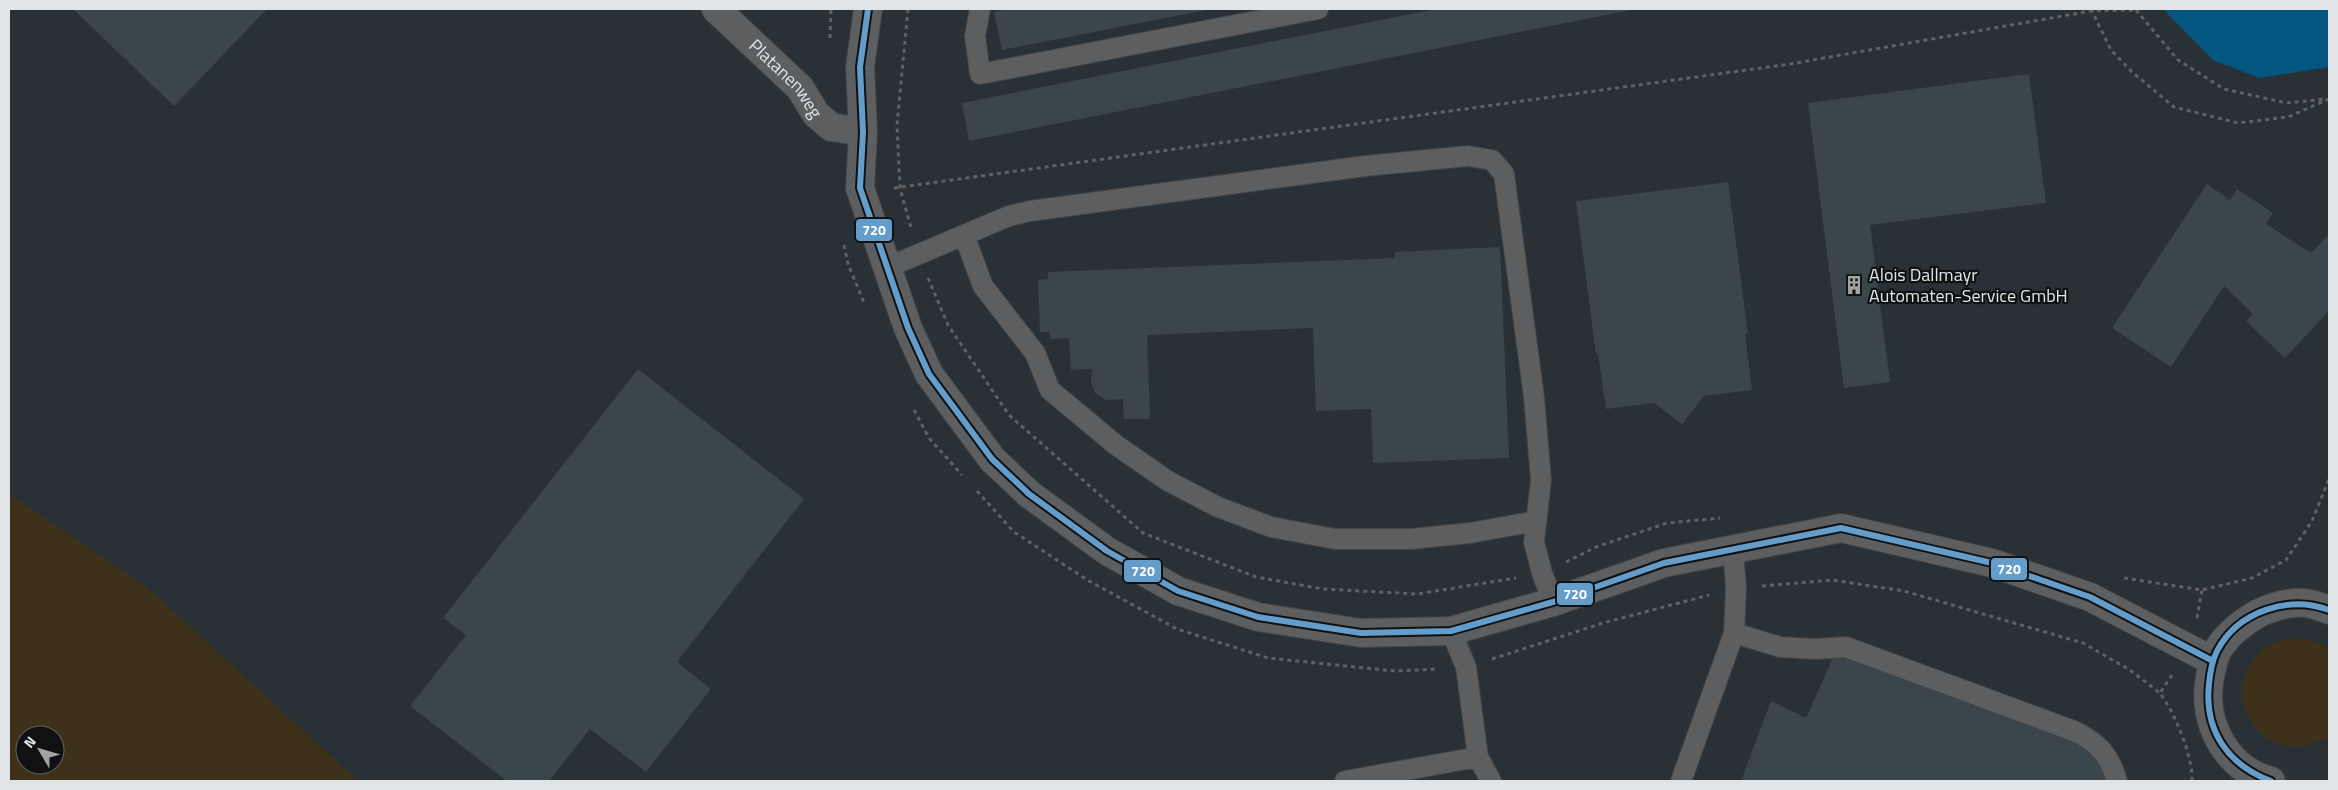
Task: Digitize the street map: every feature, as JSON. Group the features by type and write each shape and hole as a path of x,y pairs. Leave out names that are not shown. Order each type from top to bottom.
{"street":[{"name":"Platanenweg","path":"716,9 800,88 816,114 831,128 863,132"},
{"path":"868,9 860,67 863,132 860,188 908,328 929,374 962,422 992,459 1028,494 1107,551 1178,590 1258,617 1361,634 1451,631 1553,602 1664,563 1841,528 1992,563 2090,597 2213,661"},
{"path":"2260,780 2226,752 2211,724 2206,692 2213,661 2221,644 2244,621 2272,607 2304,603 2329,610"}],"lane":[{"path":"980,9 975,36 980,74 1318,9"},
{"path":"886,268 1009,216 1030,212 1365,166 1468,156 1492,160 1504,174 1530,370 1541,480 1534,542 1542,573 1553,602"},
{"path":"964,235 983,286 1035,353 1050,390 1116,445 1161,476 1218,507 1271,527 1335,538 1411,539 1470,533 1536,521"},
{"path":"1681,781 1734,633 1736,588 1733,549"},
{"path":"1451,631 1466,667 1478,757 1491,781"},
{"path":"1734,633 1780,647 1816,649 1846,647 2074,731 2091,739 2102,749 2113,766 2117,781"},
{"path":"1345,781 1478,757"}],"path":[{"path":"908,9 897,125 900,188 918,254 948,325 1009,414 1143,533 1256,577 1324,589 1417,594 1542,573 1596,547 1667,523 1722,518"},
{"path":"860,188 900,188 1790,64 2091,10 2136,9 2178,60 2224,89 2286,103 2329,98"},
{"path":"2091,10 2111,50 2132,72 2174,106 2238,123 2288,117 2329,98"},
{"path":"2123,578 2202,590 2252,578 2286,560 2312,521 2329,479"}],"shaded area":[{"path":"9,9 2329,9 2329,781 31,781 26,775 65,775 65,725 15,725 15,764 9,757"},
{"path":"9,494 148,588 358,781 9,781"},
{"path":"2299,638 2320,643 2329,650 2329,736 2303,746 2280,744 2262,734 2249,718 2243,698 2244,678 2255,658 2276,642"}],"water":[{"path":"2163,9 2329,9 2329,67 2259,78 2213,60"}],"building":[{"path":"73,9 267,9 174,106"},
{"path":"1010,9 1206,10 1002,50 994,12"},
{"path":"1436,9 1631,10 969,141 962,103"},
{"name":"Alois Dallmayr Automaten-Service GmbH","path":"2029,74 2046,203 1870,225 1890,382 1844,388 1808,103"},
{"path":"1728,182 1748,334 1745,334 1752,390 1704,396 1682,424 1654,403 1606,409 1598,353 1596,354 1576,201"},
{"path":"2207,184 2230,200 2237,189 2273,213 2266,224 2311,253 2329,234 2329,311 2285,358 2246,321 2253,314 2224,286 2171,367 2112,328"},
{"path":"1500,247 1509,458 1373,463 1371,409 1316,411 1313,328 1147,335 1150,419 1124,419 1123,399 1106,400 1095,393 1091,382 1092,369 1071,370 1069,338 1050,339 1050,332 1040,332 1038,280 1048,279 1048,272 1395,258 1395,252"},
{"path":"638,369 804,499 677,662 711,689 646,772 590,729 549,781 507,781 410,706 466,635 443,618"},
{"path":"1835,653 2073,739 2096,757 2108,781 1741,781 1771,701 1806,718"}],"transit line":[{"name":"720","path":"868,9 860,67 863,132 860,188 908,328 929,374 992,459 1029,494 1107,551 1178,591 1258,617 1361,633 1451,631 1553,602 1664,563 1841,528 1992,563 2090,597 2213,661"},
{"name":"720","path":"2271,781 2242,766 2231,756 2215,731 2208,701 2209,680 2214,659 2226,637 2251,616 2266,610 2298,604 2329,610"}],"place":[{"name":"Alois Dallmayr Automaten-Service GmbH","path":"1854,285"}]}
